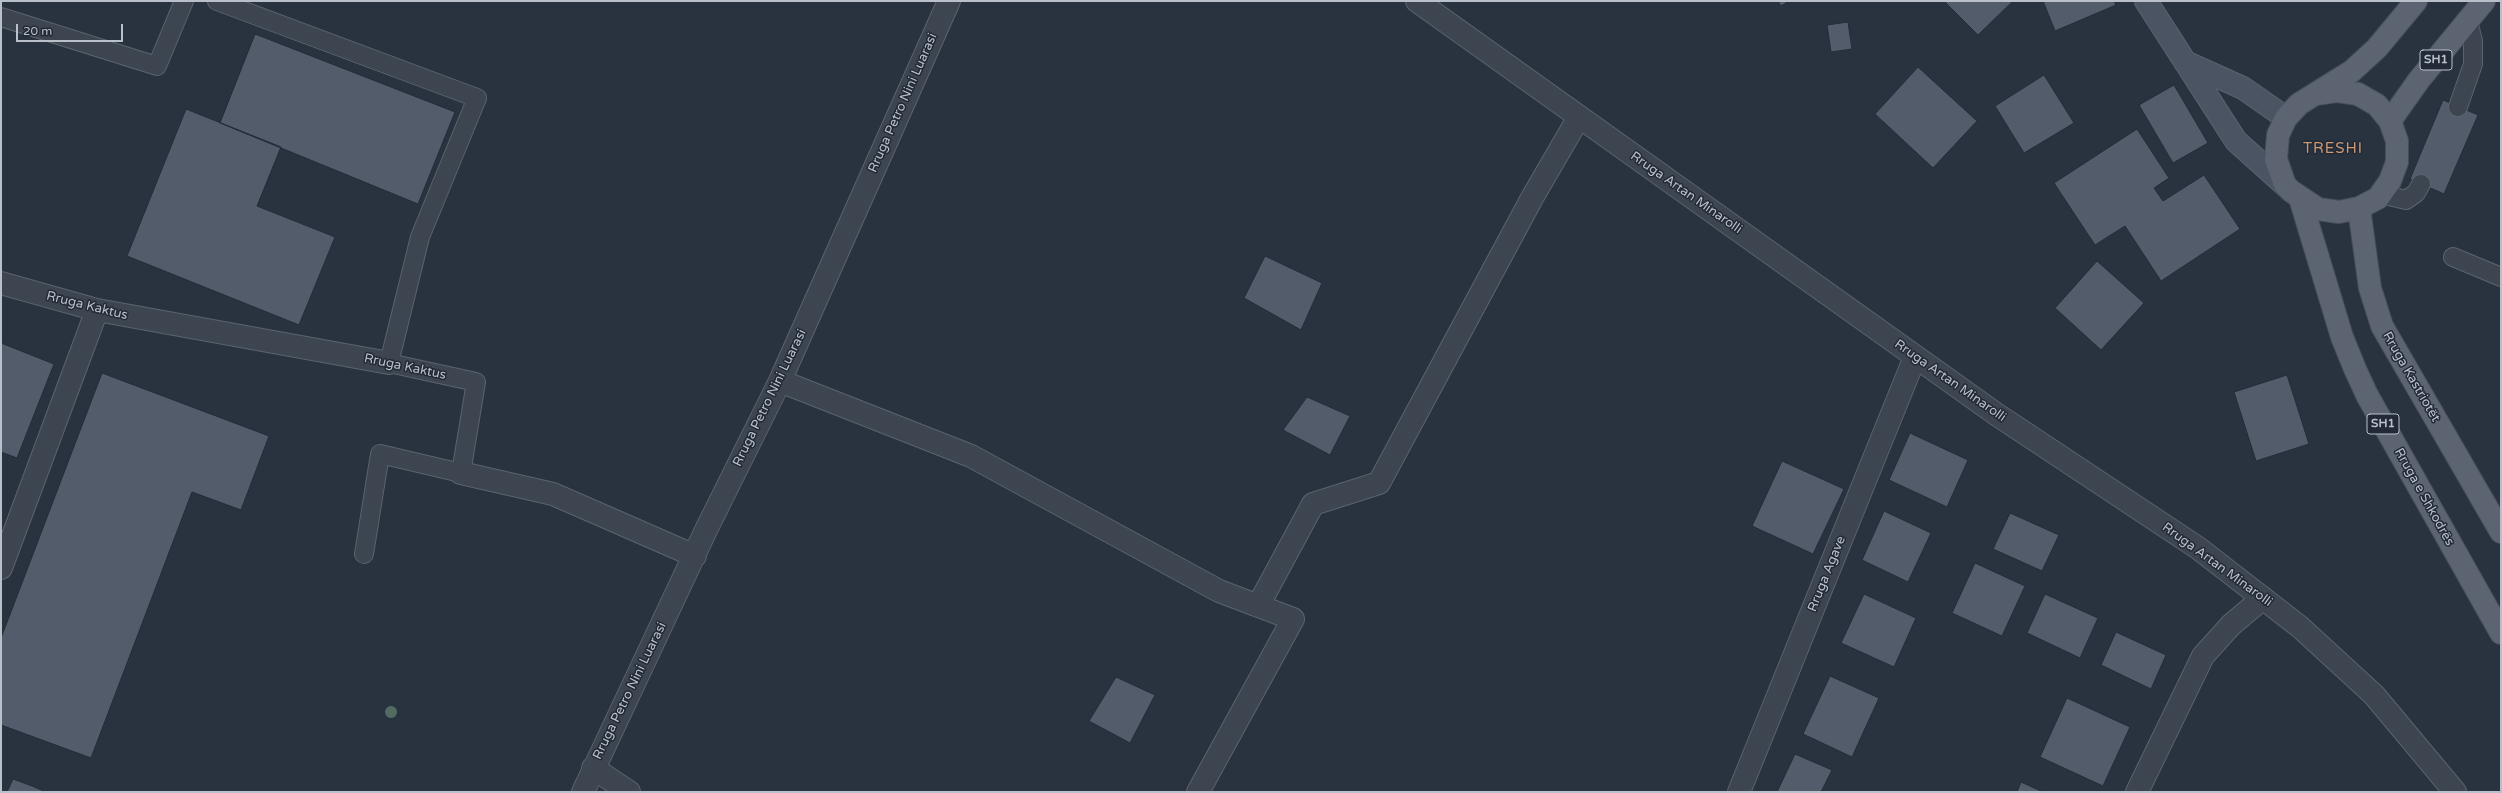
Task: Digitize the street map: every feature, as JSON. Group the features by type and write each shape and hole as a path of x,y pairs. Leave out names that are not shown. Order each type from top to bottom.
{"main road":[{"name":"Rruga e Shkodrës","path":"2416,1 2377,48 2352,71 2299,104 2286,118 2278,135 2276,159 2292,192 2342,336 2358,375 2501,633"},
{"name":"SH1","path":"2390,121 2419,80 2484,1"},
{"name":"Rruga e Shkodrës","path":"2292,192 2318,209 2338,212 2359,208 2381,194 2390,181 2397,162 2397,141 2390,121 2377,105 2358,94 2337,91 2317,94"},
{"name":"Rruga Kastriotët","path":"2359,208 2370,288 2382,326 2501,532"}],"street":[{"name":"Rruga Petro Nini Luarasi","path":"583,792 593,768 780,380 949,1"},
{"name":"Rruga Artan Minarolli","path":"1417,1 1996,414 2198,548 2300,627 2374,695 2455,792"},
{"path":"2146,1 2236,141 2292,192"},
{"path":"2185,62 2243,88 2286,118"},
{"path":"1258,606 1313,504 1379,484 1532,198 1579,117"},
{"name":"Rruga Kaktus","path":"1,283 97,310 389,363"},
{"path":"1,568 97,310"},
{"name":"Rruga Agave","path":"1739,792 1915,357"},
{"path":"780,380 971,456 1219,591 1293,619 1198,792"},
{"path":"461,473 553,494 695,556"},
{"path":"2137,792 2203,656 2231,625 2263,598"},
{"path":"593,768 629,792"}],"lane":[{"path":"1,17 157,66 184,1"},
{"path":"216,1 477,98 420,237 389,363"},
{"path":"2458,107 2474,64 2473,41 2468,21"},
{"path":"2381,194 2406,200 2416,192 2421,184"},
{"path":"2453,257 2501,277"},
{"name":"Rruga Kaktus","path":"389,363 476,382 461,473"},
{"path":"364,554 380,454 461,473"}],"building":[{"path":"1778,1 1789,1 1781,6"},
{"path":"1944,1 2013,1 1978,35"},
{"path":"2043,1 2114,1 2116,5 2055,31"},
{"path":"1848,22 1852,49 1831,52 1827,25"},
{"path":"255,34 455,112 418,204 220,123"},
{"path":"1918,67 1977,121 1933,168 1875,114"},
{"path":"2044,75 2074,123 2024,153 1995,106"},
{"path":"2174,85 2208,143 2173,163 2139,105"},
{"path":"2443,100 2478,115 2444,194 2410,179"},
{"path":"186,109 281,147 257,206 335,237 299,325 127,256"},
{"path":"2137,129 2169,178 2154,188 2163,201 2204,175 2240,229 2161,281 2125,226 2095,245 2054,183"},
{"path":"1265,256 1322,283 1301,330 1244,298"},
{"path":"2097,261 2144,303 2101,350 2055,308"},
{"path":"1,343 54,364 17,458 1,452"},
{"path":"102,373 269,436 241,510 192,492 91,758 1,725 1,638"},
{"path":"2287,375 2309,444 2256,461 2234,392"},
{"path":"1307,397 1350,416 1330,455 1283,430"},
{"path":"1910,433 1968,460 1947,507 1889,480"},
{"path":"1782,461 1844,489 1813,554 1752,526"},
{"path":"1884,511 1931,533 1908,582 1862,560"},
{"path":"2010,513 2059,535 2042,571 1993,549"},
{"path":"1975,563 2025,586 2002,636 1952,613"},
{"path":"1864,594 1916,618 1894,667 1841,643"},
{"path":"2045,594 2098,618 2080,658 2027,633"},
{"path":"2116,632 2166,655 2151,689 2101,665"},
{"path":"1830,676 1879,698 1852,757 1803,734"},
{"path":"1116,677 1155,695 1130,743 1089,721"},
{"path":"2067,698 2130,727 2103,786 2040,757"},
{"path":"1795,754 1832,770 1821,792 1777,792"},
{"path":"13,779 32,786 46,792 7,792"},
{"path":"2021,782 2043,792 2017,792"}],"district":[{"name":"TRESHI","path":"2333,149"}]}
